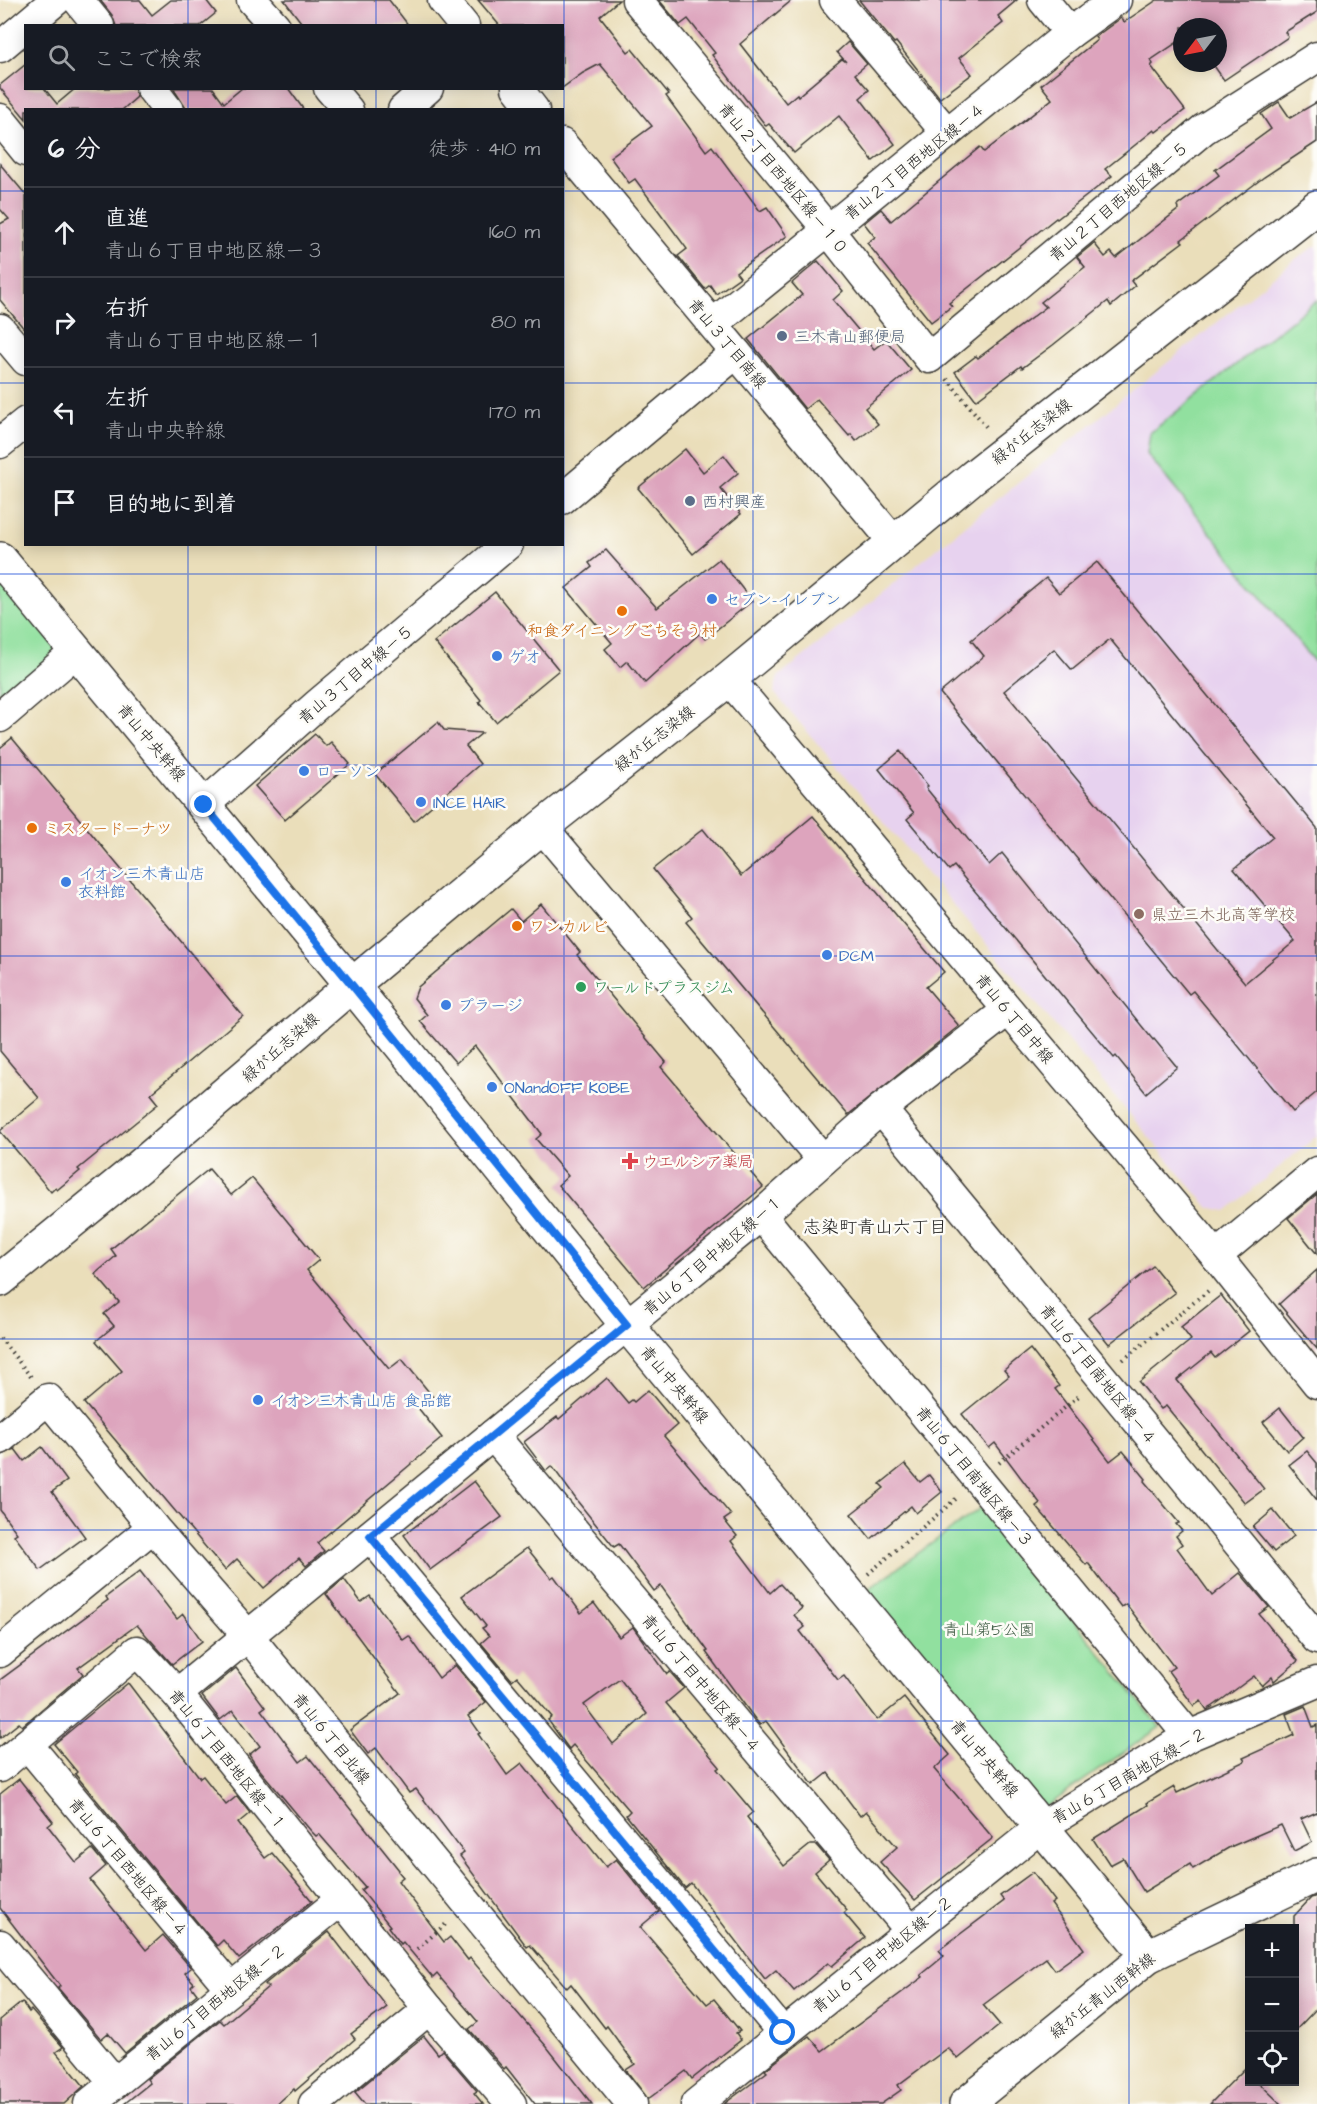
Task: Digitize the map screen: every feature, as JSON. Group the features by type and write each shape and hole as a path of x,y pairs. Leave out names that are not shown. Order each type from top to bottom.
{"street":[{"path":"27,24 56,0"},
{"path":"78,0 97,24"},
{"path":"252,0 273,24"},
{"path":"443,0 462,24"},
{"name":"青山２丁目西地区線ー１０","path":"637,0 829,231 929,358"},
{"path":"835,0 947,133"},
{"path":"1043,0 1070,33"},
{"name":"青山２丁目西地区線ー４","path":"713,324 1070,33 1116,0"},
{"path":"0,47 24,27"},
{"name":"青山２丁目西地区線ー５","path":"929,358 1204,129 1317,57"},
{"path":"153,90 166,108"},
{"path":"331,90 346,108"},
{"path":"405,108 426,90"},
{"path":"519,90 532,108"},
{"path":"0,119 24,149"},
{"name":"青山３丁目南線","path":"564,146 894,542"},
{"name":"緑が丘志染線","path":"0,1280 139,1167 542,827 729,679 1006,451 1317,207"},
{"path":"0,329 24,358"},
{"path":"564,497 736,353"},
{"path":"0,443 24,424"},
{"name":"青山３丁目中線ー５","path":"204,805 506,546"},
{"name":"青山中央幹線","path":"0,559 352,985 627,1325 1148,1956"},
{"path":"0,717 77,651"},
{"name":"青山６丁目中線","path":"729,679 1223,1265 1317,1383"},
{"path":"542,827 823,1160"},
{"name":"青山６丁目中地区線ー１","path":"177,1694 761,1215 881,1109 1008,1010"},
{"name":"青山６丁目南地区線ー４","path":"881,1109 1317,1639"},
{"path":"1223,1265 1317,1172"},
{"name":"青山６丁目南地区線ー３","path":"761,1215 1189,1736"},
{"path":"0,1438 48,1399"},
{"name":"青山６丁目北線","path":"48,1399 153,1527 248,1636 632,2104"},
{"name":"青山６丁目中地区線ー４","path":"493,1435 910,1931"},
{"path":"0,1652 153,1527"},
{"path":"370,1536 783,2033"},
{"name":"青山６丁目西地区線ー１","path":"0,1767 137,1652 177,1694 429,2009 511,2104"},
{"name":"青山６丁目南地区線ー２","path":"1041,1827 1189,1736 1317,1682"},
{"name":"青山６丁目西地区線ー４","path":"27,1744 231,1989"},
{"name":"青山６丁目中地区線ー２","path":"696,2104 1041,1827"},
{"name":"緑が丘青山西幹線","path":"966,2104 1148,1956 1317,1875"},
{"name":"青山６丁目西地区線ー２","path":"89,2104 341,1900"},
{"path":"0,1945 115,2083"},
{"path":"318,2103 429,2009"}],"path":[{"path":"929,358 1006,451"},
{"path":"847,1592 1102,1377 1223,1265"},
{"path":"0,1338 48,1399"},
{"path":"396,1968 468,1904"}],"shaded area":[{"name":"県立三木北高等学校","path":"1317,245 1317,1136 1226,1211 1208,1207 774,692 778,677 1297,258"}],"green space":[{"path":"1317,300 1317,665 1147,454 1150,433"},
{"path":"0,559 77,651 0,717"},
{"name":"青山第5公園","path":"982,1507 1160,1727 1043,1809 866,1591"}],"building":[{"path":"100,0 140,0 152,15 171,0 206,0 216,13 202,24 115,24 112,15"},
{"path":"284,0 389,0 407,24 302,24"},
{"path":"478,0 619,0 600,16 628,52 632,49 669,94 666,96 706,151 712,146 760,211 767,207 787,236 736,272 740,277 716,294 710,285 705,289 678,256 687,249 635,179 629,183 610,157 652,126 600,64 564,87 564,24 498,24"},
{"path":"659,0 792,0 740,44 786,103 797,94 798,96 842,59 846,62 837,52 848,42 867,64 855,74 869,90 860,98 895,144 873,161 839,116 794,153 769,124 766,126 712,55 715,53 688,19 680,25"},
{"path":"859,0 1017,0 998,16 1003,23 959,58 972,74 940,98"},
{"path":"1157,0 1317,0 1317,12 1285,32 1288,37 1224,80 1218,72 1227,72 1227,18 1173,18 1173,45 1151,60 1153,64 1151,66 1185,110 1156,132 1154,130 1105,169 1112,176 949,303 952,306 931,322 867,243 875,237 864,223 881,209 891,221 980,147 984,152 1052,99 1041,85 1097,40 1095,37 1121,18 1124,22"},
{"path":"24,66 24,90 46,90 57,104 74,90 135,90 137,97 124,108 24,108 24,117 0,88 0,85"},
{"path":"174,90 214,90 224,103 240,90 289,90 303,108 186,108"},
{"path":"1279,102 1290,118 1317,102 1317,142 1264,177 1181,240 1183,242 1131,281 1135,286 1111,306 1108,301 1053,345 976,400 955,372 976,356 978,358 1046,307 1041,302 1085,267 1077,257 1094,243 1105,257 1111,252 1116,258 1179,209 1177,206 1219,175 1215,170 1271,129 1261,114"},
{"path":"0,164 24,193 24,329 0,300 0,224 9,219 0,209"},
{"path":"818,261 843,291 833,300 874,349 886,340 911,370 865,408 878,424 856,441 817,399 805,409 748,339 802,295 792,283"},
{"name":"西村興産","path":"685,449 703,472 724,455 738,473 720,488 741,514 693,554 638,488"},
{"path":"606,550 657,608 719,559 752,601 705,639 700,633 645,683 627,661 620,667 605,649 612,643 566,588 592,567 589,563"},
{"path":"1097,562 1317,828 1317,1092 1293,1112 1193,991 1189,994 940,693 984,656 971,640 1046,578 1059,593","holes":["1110,639 1273,837 1234,869 1295,941 1245,983 1004,691 1054,649 1072,670"]},
{"name":"ゲオ","path":"495,592 559,670 496,722 434,642"},
{"path":"438,722 444,730 482,733 466,746 480,764 414,821 375,774"},
{"name":"ローソン","path":"315,734 326,746 331,742 350,764 285,820 255,786"},
{"name":"イオン三木青山店 衣料館","path":"12,738 243,1016 150,1094 158,1104 78,1169 80,1171 57,1190 55,1188 51,1192 0,1131 39,1098 0,1051 0,748"},
{"path":"900,751 928,786 926,788 989,865 1002,853 1177,1067 1146,1093 1116,1056 1114,1058 954,866 949,870 907,819 914,813 879,769"},
{"path":"813,816 944,972 926,987 959,1026 848,1115 686,922 692,917 653,869 703,829 741,876"},
{"path":"541,904 580,952 577,955 666,1062 661,1067 763,1187 644,1287 558,1185 568,1176 536,1139 542,1134 475,1046 456,1063 420,1021 427,1015 414,998 418,987 511,909 521,921"},
{"name":"イオン三木青山店 食品館","path":"209,1169 231,1195 252,1178 319,1260 307,1270 389,1369 402,1359 433,1397 419,1409 442,1438 317,1543 324,1551 306,1566 299,1558 264,1588 237,1559 225,1570 84,1403 122,1371 96,1341 114,1326 104,1314 119,1302 95,1274 116,1256 111,1249"},
{"path":"1317,1194 1317,1254 1288,1218"},
{"path":"1153,1266 1175,1293 1109,1344 1088,1318"},
{"path":"1317,1270 1317,1349 1279,1304"},
{"path":"1221,1295 1249,1331 1215,1358 1211,1353 1177,1380 1264,1489 1245,1503 1166,1406 1161,1409 1139,1382 1191,1340 1181,1327"},
{"path":"1030,1349 1059,1386 1055,1389 1110,1461 1123,1451 1146,1479 1144,1481 1179,1523 1176,1524 1182,1531 1176,1536 1182,1544 1177,1548 1212,1596 1240,1573 1269,1607 1259,1614 1298,1661 1274,1681 1272,1677 1262,1686 1254,1676 1207,1710 1201,1701 1194,1706 1168,1671 1174,1667 1126,1604 1121,1607 1088,1563 1086,1565 1036,1506 1040,1503 995,1443 989,1448 962,1414 1009,1376 1004,1370"},
{"path":"607,1378 628,1403 632,1400 634,1402 648,1390 677,1425 664,1436 731,1515 724,1520 737,1536 731,1541 770,1593 780,1584 802,1608 794,1615 805,1627 800,1631 838,1680 844,1676 877,1720 904,1698 950,1755 934,1769 993,1838 915,1900 880,1862 897,1847 866,1811 860,1816 828,1773 813,1785 766,1721 760,1725 755,1719 661,1586 654,1591 619,1544 614,1547 552,1466 546,1471 524,1442 557,1417 559,1419"},
{"path":"1280,1408 1303,1437 1287,1451 1263,1422"},
{"path":"42,1447 67,1481 52,1492 85,1537 40,1570 14,1535 17,1533 0,1510 0,1456 15,1449 24,1461"},
{"path":"1307,1451 1317,1463 1317,1500 1289,1465"},
{"path":"905,1464 920,1482 929,1475 942,1492 916,1513 911,1506 871,1539 851,1514 884,1488 880,1484"},
{"path":"474,1481 502,1517 430,1570 404,1535"},
{"path":"1273,1510 1294,1536 1274,1552 1253,1527"},
{"path":"527,1548 551,1578 554,1576 581,1613 594,1603 619,1637 633,1627 667,1674 670,1672 684,1688 666,1703 720,1767 717,1769 753,1812 747,1817 784,1866 810,1845 816,1845 829,1860 815,1872 847,1910 844,1913 865,1938 832,1966 828,1963 794,1991 776,1970 765,1979 691,1883 685,1888 626,1815 630,1811 573,1745 569,1749 548,1720 552,1717 517,1676 512,1680 481,1643 489,1636 482,1628 486,1626 462,1596","holes":["620,1679 647,1714 613,1744 584,1705"]},
{"path":"140,1571 177,1619 183,1614 202,1641 172,1664 137,1625 78,1668 83,1674 22,1726 19,1723 0,1738 0,1680 108,1600 106,1597"},
{"path":"344,1579 361,1602 370,1596 403,1640 409,1636 439,1678 455,1665 486,1702 468,1716 507,1775 522,1763 606,1867 616,1859 659,1911 640,1927 707,2004 714,1999 740,2031 736,2033 741,2040 692,2079 686,2071 648,2099 626,2070 635,2064 607,2026 605,2028 571,1984 567,1988 530,1945 527,1947 460,1856 464,1853 416,1789 409,1793 376,1748 368,1754 350,1730 400,1693 326,1594"},
{"path":"236,1668 265,1707 261,1710 300,1762 308,1756 399,1870 403,1877 398,1881 444,1942 450,1937 468,1960 470,1958 547,2047 592,2104 535,2104 506,2067 504,2069 469,2029 478,2022 437,1974 433,1978 403,1942 401,1944 388,1927 390,1926 361,1890 365,1887 319,1834 316,1836 311,1831 255,1764 249,1755 260,1746 233,1710 220,1720 202,1696"},
{"path":"128,1683 200,1778 203,1776 226,1805 237,1796 250,1813 238,1823 265,1858 272,1853 312,1901 239,1959 223,1940 217,1946 75,1774 77,1772 54,1744"},
{"path":"1305,1706 1313,1727 1317,1725 1317,1812 1301,1819 1312,1842 1294,1851 1281,1825 1230,1847 1193,1869 1190,1864 1144,1892 1123,1858 1110,1865 1093,1839 1174,1787 1177,1793 1245,1761 1243,1758 1294,1735 1286,1714"},
{"path":"19,1779 53,1822 48,1826 76,1862 92,1849 106,1866 90,1880 146,1950 163,1935 191,1968 185,1973 194,1983 191,1986 197,1994 125,2053 108,2033 101,2039 58,1988 60,1986 0,1908 0,1794"},
{"path":"1033,1872 1055,1901 1051,1904 1084,1949 1055,1970 1046,1958 983,2005 1000,2025 958,2059 948,2048 898,2085 901,2090 881,2104 724,2104 767,2072 765,2070 809,2036 822,2051 923,1977 921,1975 944,1956 939,1950 1004,1901 1000,1896"},
{"path":"1317,1896 1317,2008 1299,2027 1299,1924 1294,1924 1294,1916 1311,1898"},
{"path":"329,1932 387,2007 351,2034 355,2039 295,2091 294,2089 277,2104 124,2104 150,2083 147,2079 220,2020 224,2024 268,1987 265,1984"},
{"path":"22,2002 63,2047 56,2052 84,2086 64,2104 0,2104 0,2020"},
{"path":"424,2036 438,2054 442,2050 477,2091 474,2093 483,2104 365,2104 355,2092"},
{"path":"1245,2068 1245,2086 1262,2086 1281,2104 1210,2104"}],"place":[{"name":"三木青山郵便局","path":"782,336"},
{"name":"西村興産","path":"690,501"},
{"name":"セブン-イレブン","path":"712,599"},
{"name":"和食ダイニングごちそう村","path":"622,611"},
{"name":"ゲオ","path":"497,656"},
{"name":"ローソン","path":"304,771"},
{"name":"INCE HAIR","path":"421,802"},
{"name":"ミスタードーナツ","path":"32,828"},
{"name":"イオン三木青山店 衣料館","path":"66,882"},
{"name":"県立三木北高等学校","path":"1139,914"},
{"name":"ワンカルビ","path":"517,926"},
{"name":"DCM","path":"827,955"},
{"name":"ワールドプラスジム","path":"581,987"},
{"name":"プラージ","path":"446,1005"},
{"name":"ONandOFF KOBE","path":"492,1087"},
{"name":"ウエルシア薬局","path":"630,1161"},
{"name":"イオン三木青山店 食品館","path":"258,1400"}],"district":[{"name":"志染町青山六丁目","path":"875,1227"}],"route":[{"path":"204,805 627,1325 370,1536 783,2033"}]}
